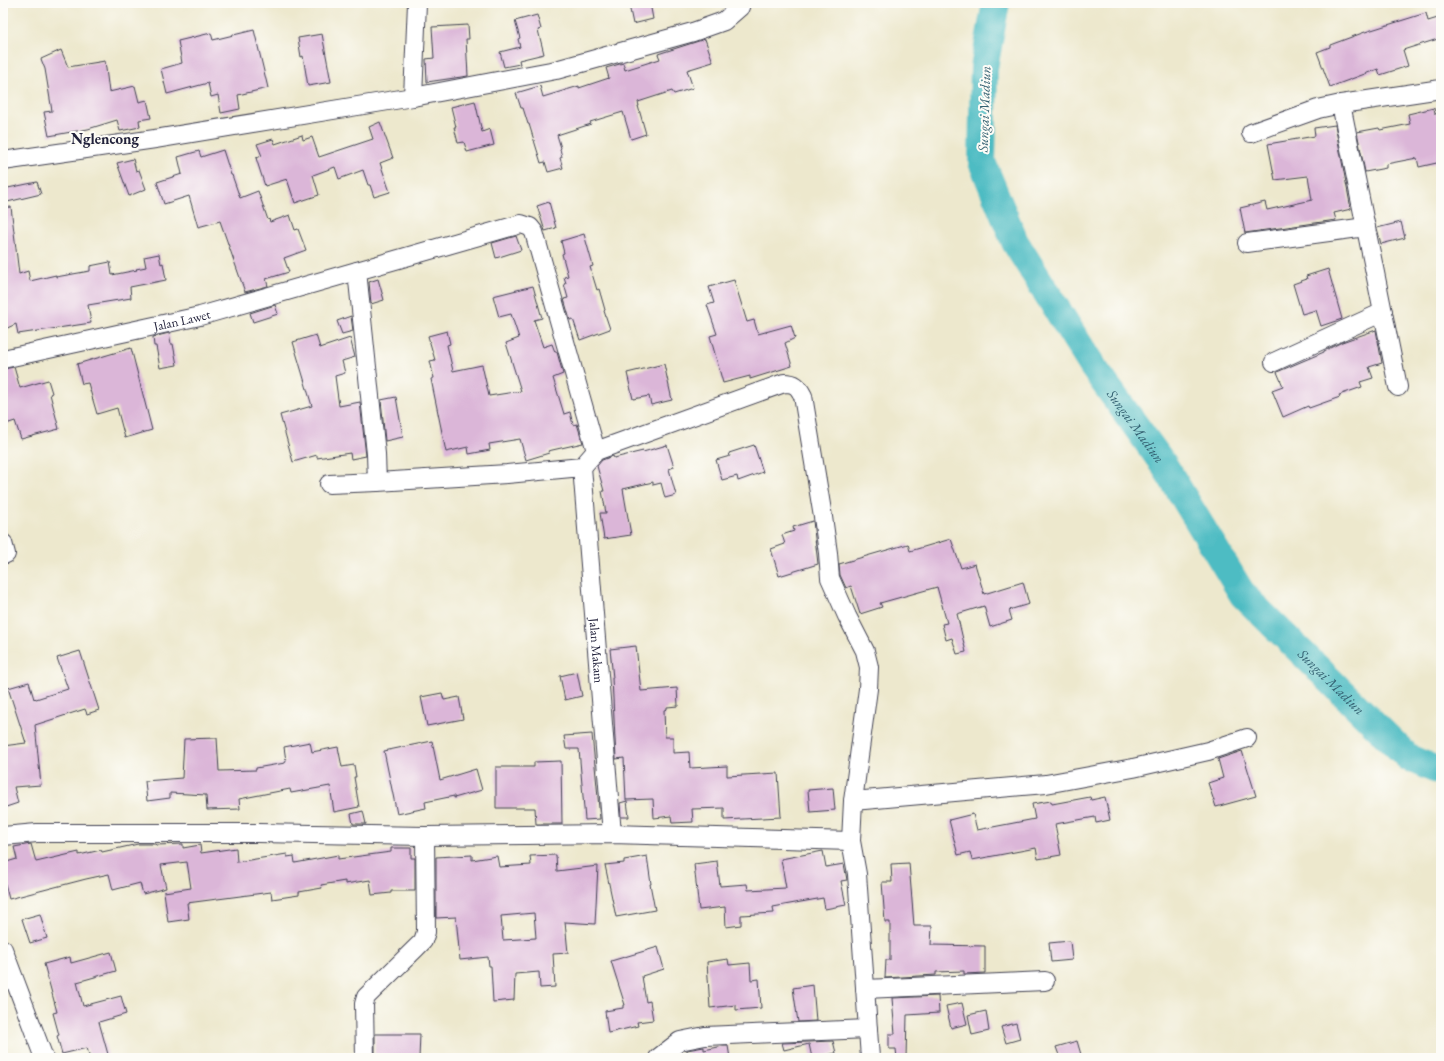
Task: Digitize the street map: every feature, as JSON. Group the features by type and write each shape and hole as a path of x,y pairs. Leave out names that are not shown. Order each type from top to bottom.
{"street":[{"path":"413,97 418,3"},
{"path":"3,161 155,139 413,97 556,70 693,32 724,21 740,7 741,3"},
{"path":"1251,132 1318,109 1341,104 1441,89"},
{"path":"1341,104 1398,387"},
{"name":"Jalan Lawet","path":"3,359 200,316 521,224 530,227 534,232 596,451"},
{"path":"1247,243 1366,227"},
{"path":"357,271 376,454 376,482"},
{"path":"1274,362 1383,312"},
{"path":"329,484 507,474 582,467 596,451 784,383 792,383 799,387 803,396 823,516 830,578 865,651 869,667 868,689 853,802 851,841 857,874 870,1058"},
{"name":"Jalan Makam","path":"582,467 612,834"},
{"path":"853,802 1046,784 1133,768 1208,751 1247,738"},
{"path":"3,836 37,833 258,833 425,836 612,834 851,841"},
{"path":"365,1058 364,1004 366,997 423,941 426,932 425,836"},
{"path":"3,949 44,1058"},
{"path":"865,989 1046,981"},
{"path":"658,1058 680,1041 705,1036 868,1029"}],"building":[{"path":"636,3 650,3 653,19 633,24 629,5"},
{"path":"1426,13 1428,21 1441,17 1441,38 1403,50 1408,66 1380,75 1378,69 1330,87 1317,52 1330,47 1330,45 1365,32"},
{"path":"537,15 541,29 538,30 544,54 519,60 520,64 504,67 500,52 520,47 518,39 520,38 515,21"},
{"path":"468,25 469,39 466,39 468,76 427,82 426,59 434,58 432,27"},
{"path":"254,30 268,88 238,95 240,109 221,113 218,95 211,97 208,83 167,94 161,69 182,63 178,41 211,33 213,40"},
{"path":"322,34 331,82 308,86 303,56 301,57 298,38"},
{"path":"705,39 713,62 687,70 693,88 674,94 672,91 638,102 646,134 631,139 623,112 590,122 591,124 557,135 561,148 562,157 560,158 563,168 548,172 545,162 541,163 529,124 516,93 540,86 543,97 579,86 579,88 609,78 606,68 623,63 625,70 660,59 658,54"},
{"path":"61,50 68,67 105,61 109,92 135,86 139,102 147,100 151,118 139,120 140,127 120,131 117,120 88,129 49,136 44,112 52,111 45,69 41,59"},
{"path":"475,101 482,132 490,129 494,145 467,152 464,142 458,143 451,107"},
{"path":"1434,108 1435,114 1441,113 1441,162 1419,167 1417,158 1386,164 1386,168 1365,172 1357,132 1379,128 1380,130 1410,124 1408,114"},
{"path":"380,122 393,158 380,163 390,192 374,197 363,170 339,179 335,167 313,175 319,195 295,203 287,179 265,186 256,158 262,156 257,144 273,139 275,144 302,135 303,140 312,137 319,157 373,139 369,127"},
{"path":"1335,125 1351,209 1334,213 1336,220 1245,233 1240,208 1265,202 1267,210 1312,200 1308,176 1275,180 1268,144 1315,136 1314,128"},
{"path":"223,150 240,198 258,191 270,222 290,215 295,230 298,229 306,250 284,258 289,272 266,279 268,286 245,292 220,221 198,227 189,196 164,204 157,182 182,174 178,157 199,151 201,157"},
{"path":"133,159 136,171 139,170 146,189 129,196 117,163"},
{"path":"37,182 41,194 3,203 3,189"},
{"path":"549,202 556,228 545,231 537,206"},
{"path":"11,207 19,274 28,271 30,281 56,275 56,277 90,271 90,266 110,262 112,275 137,270 136,269 146,267 144,257 159,254 161,264 163,263 166,280 130,287 131,298 88,305 91,323 18,334 16,324 3,330 3,208"},
{"path":"1401,222 1405,238 1381,244 1377,228"},
{"path":"584,234 593,266 590,267 597,290 599,289 610,329 580,340 573,319 570,320 564,299 568,298 564,284 566,283 564,277 568,276 562,254 564,253 561,241"},
{"path":"516,236 521,250 496,258 492,243"},
{"path":"1328,269 1342,319 1321,326 1316,310 1302,314 1293,284 1307,279 1306,276"},
{"path":"378,279 384,300 371,304 369,282"},
{"path":"734,280 747,322 754,320 758,334 791,325 795,338 785,343 792,366 750,379 750,376 723,383 710,336 717,334 707,305 714,303 709,287"},
{"path":"533,286 542,318 534,320 543,347 552,344 555,352 557,352 563,374 553,378 564,414 570,412 573,425 577,424 583,443 548,451 549,453 526,460 520,439 489,444 490,450 469,454 468,447 446,452 431,379 434,378 430,361 435,360 428,336 447,331 450,344 447,345 453,371 482,365 489,396 521,391 506,343 519,338 511,314 499,317 493,296"},
{"path":"275,305 278,314 253,322 250,313"},
{"path":"351,316 353,331 342,334 337,321"},
{"path":"1376,330 1382,363 1369,367 1373,378 1360,382 1362,387 1339,395 1340,397 1309,408 1308,406 1283,417 1272,390 1283,386 1277,372 1324,352 1342,342"},
{"path":"169,333 171,344 173,344 177,365 160,368 153,337"},
{"path":"316,335 320,348 350,338 355,357 342,361 345,373 335,376 339,406 360,402 366,456 351,459 350,453 317,458 317,455 293,462 280,415 312,406 293,342"},
{"path":"131,348 152,430 125,438 117,408 97,414 88,383 82,384 77,364"},
{"path":"664,364 672,400 651,405 649,396 633,399 627,373"},
{"path":"14,367 20,388 48,380 59,429 21,439 15,421 3,425 3,369"},
{"path":"396,397 403,437 385,441 381,400"},
{"path":"667,445 674,467 669,469 676,495 665,498 661,483 653,485 653,482 623,489 631,535 604,539 600,513 606,513 602,491 604,491 597,466 602,460 613,456 614,458"},
{"path":"754,445 763,472 738,481 737,476 722,480 716,460 730,456 729,453"},
{"path":"813,521 818,564 779,576 771,549 785,544 782,535 794,531 793,527"},
{"path":"951,539 961,568 975,564 984,594 1023,582 1029,604 1009,610 1012,620 990,627 984,606 957,614 966,652 957,654 952,638 946,640 942,624 947,623 937,587 880,603 882,607 860,614 851,586 846,588 840,575 839,564 908,544 910,551"},
{"path":"636,646 641,691 677,688 678,706 667,707 667,709 664,710 665,737 673,737 673,753 689,752 690,768 727,766 727,776 778,773 781,817 724,820 724,808 692,809 693,822 672,823 671,816 654,818 653,799 626,800 624,758 616,759 613,678 610,649"},
{"path":"80,651 99,710 87,714 85,709 35,725 41,785 14,787 18,803 3,808 3,746 26,743 8,688 29,682 34,699 68,689 57,658"},
{"path":"577,672 582,696 565,700 560,676"},
{"path":"442,693 444,700 459,697 463,719 427,726 421,697"},
{"path":"592,734 600,819 585,820 579,749 566,749 564,736"},
{"path":"217,738 219,771 256,770 256,768 285,763 284,747 310,742 312,752 338,747 342,767 354,765 356,777 354,777 359,807 334,812 330,786 291,793 290,789 239,799 240,809 207,810 206,795 170,793 170,798 147,801 145,781 182,778 184,739"},
{"path":"432,741 440,780 476,769 482,790 454,798 454,796 425,802 426,808 397,814 384,751"},
{"path":"1242,751 1256,796 1216,807 1208,783 1223,778 1218,759"},
{"path":"561,761 562,824 536,824 535,808 496,808 496,767 534,767 534,762"},
{"path":"833,788 835,810 810,812 808,790"},
{"path":"1090,797 1091,800 1105,797 1110,820 1096,823 1095,817 1055,824 1061,855 1038,859 1036,848 972,860 970,852 958,855 949,820 973,814 977,830 1035,819 1032,804 1051,801 1052,804"},
{"path":"627,801 629,817 621,817 620,803"},
{"path":"363,811 366,824 353,824 351,814"},
{"path":"31,844 36,862 79,852 79,855 101,850 102,852 138,844 183,844 183,848 200,845 201,853 236,848 237,862 287,854 287,857 294,856 295,863 338,855 338,859 391,852 391,848 411,848 411,858 415,858 415,891 391,891 391,893 372,895 370,880 345,884 345,881 321,885 322,888 299,892 299,895 272,899 271,892 187,903 189,919 168,922 164,892 191,888 187,862 161,865 166,888 143,894 140,883 113,890 109,874 9,899 3,876 3,863 17,859 14,847"},
{"path":"823,851 826,867 844,864 847,880 841,881 846,905 825,909 823,898 773,907 774,913 741,915 741,925 726,927 725,907 699,910 694,864 717,861 720,886 747,884 748,890 786,888 781,859"},
{"path":"472,855 472,860 497,856 499,867 531,865 530,856 556,855 557,871 598,866 595,924 565,922 568,953 553,954 555,987 540,988 539,972 515,974 514,1000 493,1002 491,966 489,966 488,957 460,960 456,917 436,918 436,857","holes":["534,913 536,938 503,940 501,916"]},
{"path":"647,856 655,910 616,917 605,865 624,863 624,860"},
{"path":"909,863 914,926 932,926 931,945 985,946 985,973 964,974 964,971 936,972 936,975 885,978 886,960 890,960 890,922 885,922 882,882 892,882 891,864"},
{"path":"40,914 47,938 30,943 22,919"},
{"path":"1070,941 1072,960 1051,962 1049,943"},
{"path":"658,947 664,969 642,976 646,1002 650,1001 653,1020 637,1022 638,1026 608,1033 605,1011 623,1008 623,1005 625,1005 611,961"},
{"path":"111,952 116,971 77,982 83,1006 121,996 126,1014 99,1022 109,1058 90,1058 87,1048 62,1054 53,1013 57,1012 44,964 70,957 71,963"},
{"path":"728,959 729,965 750,963 751,980 759,979 761,1008 736,1010 736,1005 710,1008 707,962"},
{"path":"813,985 816,1021 798,1022 793,988"},
{"path":"938,996 939,1013 907,1015 906,1058 897,1058 896,1049 889,1049 889,1034 895,1034 892,998"},
{"path":"962,1003 967,1024 951,1028 946,1006"},
{"path":"986,1011 989,1031 972,1035 968,1015"},
{"path":"1016,1023 1020,1039 1006,1043 1001,1027"},
{"path":"375,1034 420,1034 419,1058 375,1058"},
{"path":"833,1041 836,1053 813,1058 809,1044 784,1050 782,1043"},
{"path":"1077,1041 1082,1058 1060,1058 1056,1047"},
{"path":"728,1046 730,1058 687,1058 687,1050 704,1047 704,1050"}],"waterway":[{"name":"Sungai Madiun","path":"996,3 984,68 982,162 1015,242 1093,367 1164,465 1243,595 1409,758 1441,772"}],"district":[{"name":"Nglencong","path":"105,138"}]}
